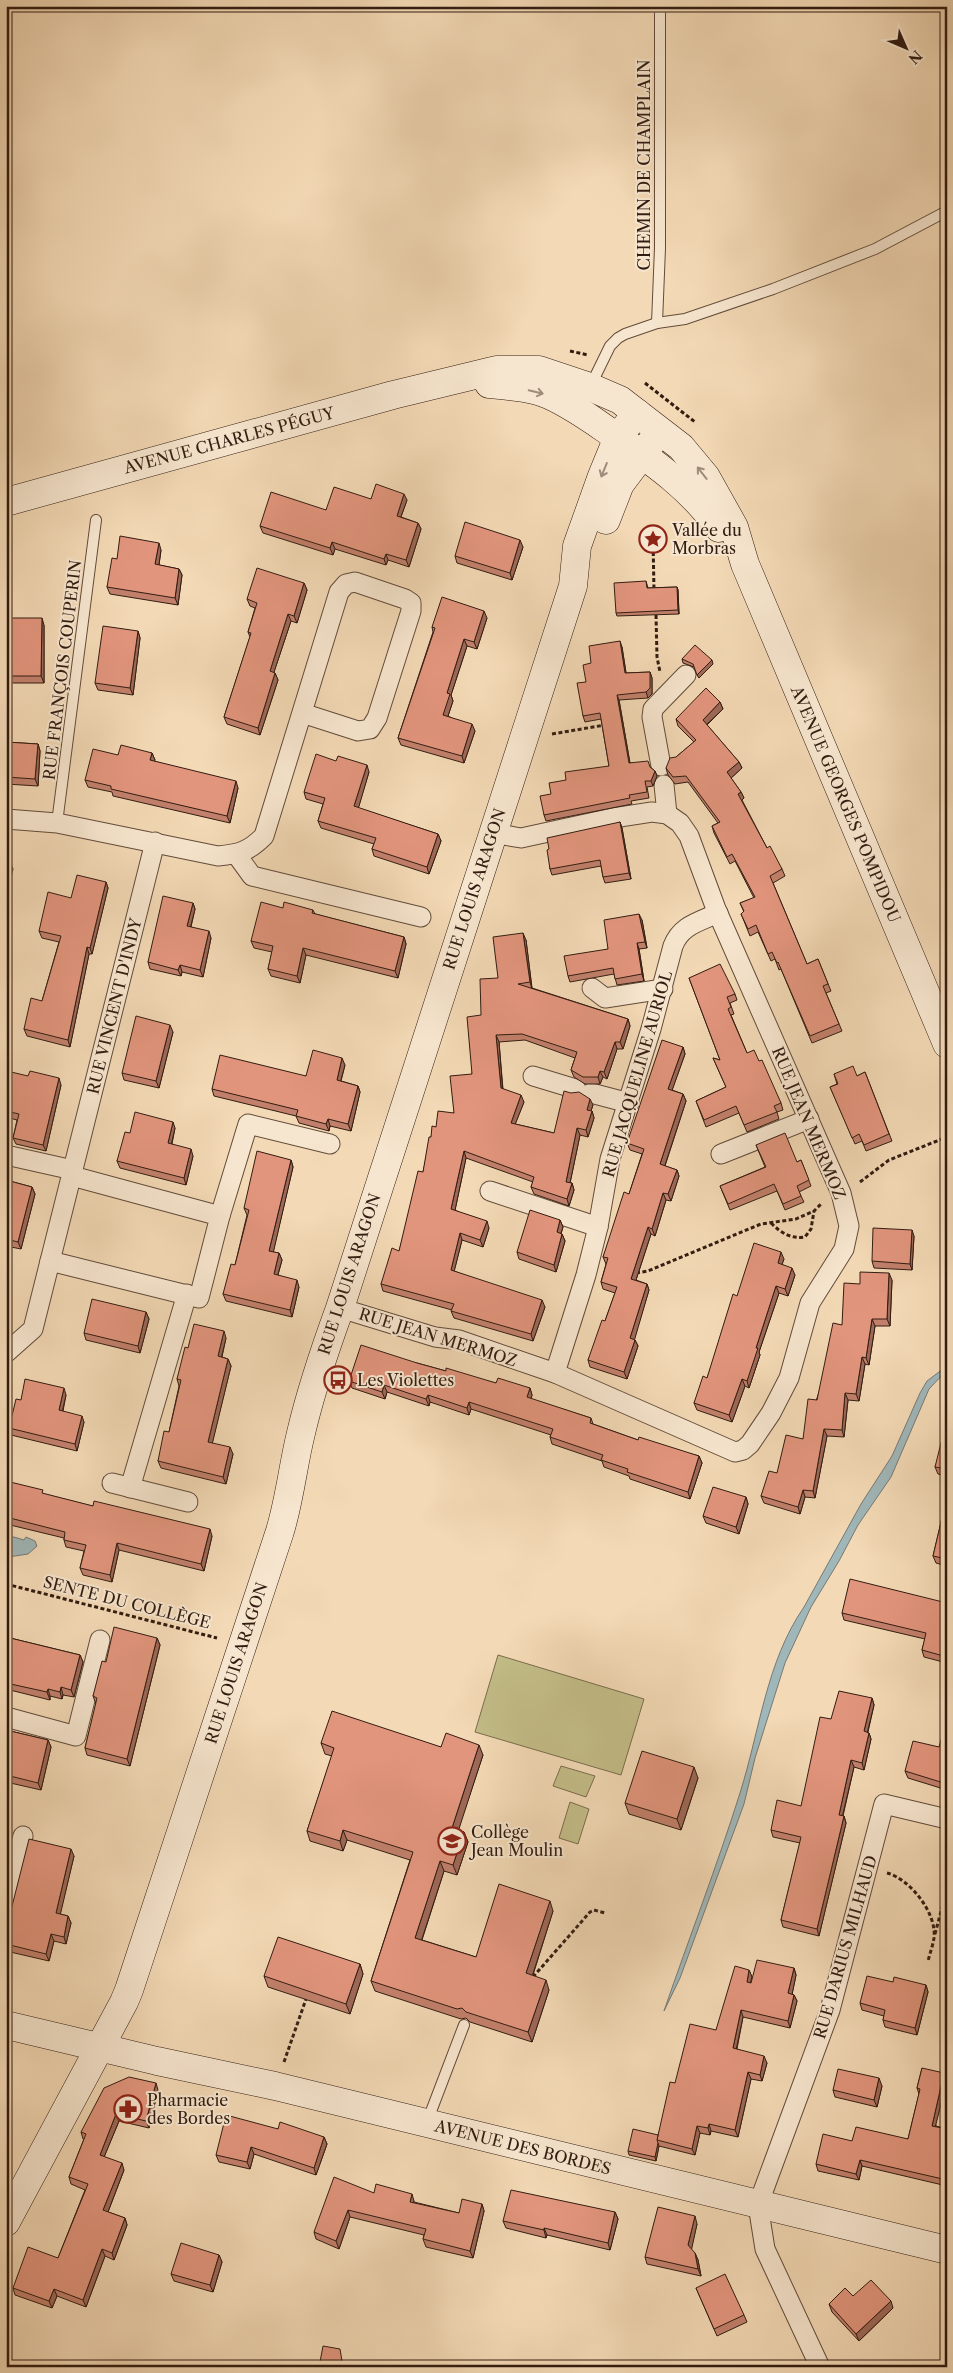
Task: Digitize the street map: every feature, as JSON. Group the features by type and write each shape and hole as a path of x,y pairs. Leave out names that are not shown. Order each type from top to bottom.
{"street":[{"name":"AVENUE CHARLES PÉGUY","path":"6,502 394,395 496,370 539,370 584,398 618,438 642,454"},
{"name":"AVENUE CHARLES PÉGUY","path":"584,398 620,400 660,431"},
{"name":"RUE LOUIS ARAGON","path":"6,2222 126,1996 280,1530 289,1501 300,1434 315,1381 573,586 577,546 618,438 637,413"},
{"name":"RUE LOUIS ARAGON","path":"573,586 594,555 620,484 660,431"},
{"name":"AVENUE GEORGES POMPIDOU","path":"660,431 681,448 706,477 734,527 745,564 947,1044"},
{"name":"AVENUE GEORGES POMPIDOU","path":"642,454 689,491 708,512 745,564"},
{"path":"6,819 56,823 218,856 236,854 252,848 264,836 339,592 346,584 355,582 405,598 411,604 411,610 378,718 370,729 358,731 302,713"},
{"path":"661,766 652,717 653,709 686,675"},
{"path":"492,833 521,838 613,818 652,812 667,814 664,785"},
{"name":"RUE JEAN MERMOZ","path":"340,1308 435,1337 459,1340 555,1373 735,1452 743,1450 750,1444 772,1413 789,1378 810,1304 844,1249 849,1226 841,1193 718,913 689,836 680,823 667,814"},
{"name":"RUE VINCENT D'INDY","path":"6,1353 33,1329 155,842"},
{"path":"236,854 252,876 421,917"},
{"name":"RUE JACQUELINE AURIOL","path":"555,1373 567,1340 598,1227 610,1159 629,1103 663,988 673,946 680,932 718,913"},
{"path":"592,988 605,998 663,988"},
{"path":"534,1076 629,1103"},
{"path":"721,1154 809,1120"},
{"path":"50,1262 199,1298 220,1216 248,1124 330,1144"},
{"path":"6,1154 220,1216"},
{"path":"490,1191 598,1227"},
{"path":"186,1294 121,1485 188,1502"},
{"path":"6,1717 76,1736 100,1640"},
{"name":"RUE DARIUS MILHAUD","path":"758,2205 830,2010 884,1804 947,1819"},
{"path":"6,1900 22,1836"},
{"name":"AVENUE DES BORDES","path":"6,2025 275,2086 947,2250"},
{"path":"758,2205 765,2249 820,2367"}],"lane":[{"name":"CHEMIN DE CHAMPLAIN","path":"657,323 660,248 660,6"},
{"path":"584,398 603,357 618,338 657,323 685,319 773,289 876,249 947,211"},
{"name":"RUE FRANÇOIS COUPERIN","path":"56,823 96,520"},
{"path":"427,2123 464,2025"}],"path":[{"path":"652,539 654,592"},
{"path":"656,615 657,656 666,697"},
{"path":"524,739 606,725"},
{"path":"630,1272 648,1271 761,1224 796,1219 814,1212 822,1204 889,1160 947,1137"},
{"path":"771,1222 786,1235 796,1238 805,1237 811,1229 814,1212"},
{"name":"SENTE DU COLLÈGE","path":"6,1584 242,1643"},
{"path":"868,1868 894,1875 907,1882 925,1906 935,1936"},
{"path":"928,1960 947,1889"},
{"path":"533,1977 590,1912 594,1910 605,1913"},
{"path":"275,2086 306,2000"}],"shaded area":[{"path":"498,1655 644,1699 621,1775 475,1732"},
{"path":"561,1766 595,1776 586,1797 553,1786"},
{"path":"570,1802 589,1809 578,1844 559,1838"}],"water":[{"path":"947,1366 947,1370 929,1389 891,1477 858,1525 811,1607 785,1663 755,1758 744,1804 680,1978 664,2011 740,1793 765,1697 781,1650 791,1628 861,1504 892,1456 927,1381"},
{"path":"14,1537 24,1540 26,1537 35,1541 37,1546 28,1554 8,1557 6,1555 6,1538"}],"building":[{"path":"376,484 404,494 397,516 418,523 406,560 386,554 384,559 332,542 330,548 260,526 271,492 326,510 334,487 371,499"},
{"path":"465,522 520,540 510,573 455,556"},
{"path":"120,536 159,543 155,564 179,569 175,598 107,587 112,558 117,559"},
{"path":"257,568 304,583 294,616 288,614 270,671 275,673 258,728 224,717 251,633 248,632 257,603 247,599"},
{"path":"646,581 647,588 677,587 678,610 616,613 614,583"},
{"path":"442,597 484,611 474,642 464,639 447,693 450,694 443,715 472,724 462,756 398,738 435,628 432,627"},
{"path":"6,618 42,618 41,676 6,676"},
{"path":"103,626 138,631 130,688 95,683"},
{"path":"620,641 625,673 650,672 650,688 646,692 617,695 629,763 648,761 650,767 655,771 651,781 645,781 647,792 629,795 630,798 544,815 540,796 551,794 549,783 566,780 565,772 609,766 600,713 583,716 577,683 586,682 583,665 591,663 589,646"},
{"path":"695,645 712,660 697,675 693,664 682,659"},
{"path":"706,688 720,702 703,720 739,762 727,772 741,792 738,794 767,848 770,846 782,869 770,876 807,964 818,959 828,984 823,986 839,1024 810,1036 778,962 772,952 768,954 756,925 748,929 741,914 744,911 740,903 755,897 732,854 727,857 712,826 720,822 686,776 673,777 666,768 670,758 676,757 696,740 676,719"},
{"path":"6,742 38,744 35,779 6,777"},
{"path":"121,745 152,753 150,760 236,781 227,816 111,789 111,786 85,780 93,749 118,755"},
{"path":"316,754 336,761 338,756 367,765 354,806 438,834 427,867 372,849 376,838 318,821 325,798 304,792"},
{"path":"620,822 629,873 603,877 600,860 550,869 547,838"},
{"path":"6,861 10,862 6,878"},
{"path":"77,875 106,882 90,948 87,947 68,1040 24,1029 31,998 42,1001 61,936 39,931 48,892 71,898"},
{"path":"163,896 193,903 187,926 209,931 200,970 180,965 178,970 148,962"},
{"path":"261,902 283,908 284,902 313,910 312,913 404,937 395,971 303,948 297,976 268,969 273,946 251,941"},
{"path":"639,914 645,942 637,943 642,974 615,979 613,968 568,976 564,956 608,949 604,920"},
{"path":"523,933 530,982 518,984 628,1019 620,1042 615,1042 604,1072 600,1071 598,1077 583,1077 571,1070 577,1052 522,1034 496,1035 501,1088 521,1095 511,1123 554,1133 564,1091 571,1093 579,1092 590,1099 587,1110 592,1111 586,1130 577,1128 566,1182 572,1183 567,1199 531,1187 534,1177 464,1151 451,1209 487,1221 480,1240 460,1233 451,1270 542,1300 531,1334 451,1311 454,1304 381,1284 392,1248 399,1251 418,1171 423,1172 429,1137 431,1137 432,1126 436,1127 438,1111 454,1113 450,1076 472,1074 467,1017 481,1015 480,979 498,978 493,937"},
{"path":"720,964 735,994 727,997 731,1007 728,1009 747,1053 754,1050 759,1061 762,1060 781,1103 774,1106 777,1112 744,1125 736,1106 704,1120 696,1101 726,1087 713,1058 720,1060 689,978"},
{"path":"136,1016 170,1025 156,1081 122,1073"},
{"path":"662,1040 683,1047 668,1089 683,1094 660,1164 677,1170 668,1194 663,1193 652,1229 648,1227 631,1279 647,1284 630,1338 635,1340 624,1372 588,1360 602,1320 605,1321 617,1287 601,1282 608,1258 603,1257 624,1192 629,1194 644,1149 627,1143"},
{"path":"313,1050 342,1058 337,1080 358,1086 348,1124 328,1119 326,1124 296,1116 298,1110 212,1089 220,1055 306,1076"},
{"path":"853,1066 857,1076 865,1072 889,1134 864,1145 859,1134 852,1138 830,1087 838,1084 834,1074"},
{"path":"7,1071 28,1076 30,1071 59,1078 43,1145 13,1138 19,1114 6,1111"},
{"path":"135,1112 173,1122 168,1143 191,1149 184,1178 117,1161 125,1132 130,1133"},
{"path":"785,1133 797,1162 801,1160 809,1180 797,1186 801,1196 783,1204 774,1184 728,1204 720,1186 766,1167 756,1145"},
{"path":"257,1151 291,1160 269,1251 279,1253 274,1274 297,1280 290,1310 223,1294 231,1264 235,1265 249,1210 244,1208"},
{"path":"6,1180 32,1187 18,1242 6,1239"},
{"path":"530,1210 560,1220 557,1232 562,1234 554,1265 517,1252"},
{"path":"873,1228 912,1230 910,1264 872,1261"},
{"path":"754,1243 781,1252 778,1263 792,1268 785,1289 776,1286 747,1381 742,1379 729,1415 694,1403 703,1376 707,1378 733,1294 737,1296"},
{"path":"860,1272 889,1273 887,1319 872,1319 866,1358 862,1357 856,1394 845,1393 842,1430 824,1429 813,1491 803,1490 798,1507 761,1496 769,1471 777,1473 786,1435 803,1439 808,1399 817,1400 833,1323 842,1325 844,1283 860,1284"},
{"path":"92,1299 146,1312 138,1346 84,1333"},
{"path":"194,1324 224,1331 218,1356 228,1359 208,1442 230,1447 223,1477 158,1461 164,1431 169,1432 181,1380 177,1379 185,1347 188,1348"},
{"path":"361,1345 446,1371 446,1368 496,1383 498,1378 530,1388 527,1397 591,1418 590,1423 638,1440 639,1437 699,1456 688,1492 627,1472 628,1469 601,1460 603,1455 550,1437 553,1429 469,1402 467,1408 428,1395 426,1399 384,1385 382,1392 349,1381"},
{"path":"25,1379 64,1388 59,1410 82,1416 75,1444 9,1428 16,1399 21,1400"},
{"path":"943,1435 947,1436 947,1469 935,1467"},
{"path":"6,1481 43,1490 42,1493 93,1506 94,1501 210,1529 201,1564 117,1543 110,1575 80,1568 86,1545 64,1540 65,1532 6,1517"},
{"path":"713,1487 746,1497 736,1527 703,1516"},
{"path":"947,1497 947,1559 933,1556"},
{"path":"850,1579 947,1603 947,1657 922,1650 926,1633 842,1613"},
{"path":"114,1627 157,1638 127,1759 85,1748 97,1698 93,1696 102,1661 106,1662"},
{"path":"6,1637 80,1655 71,1690 61,1687 60,1692 48,1689 47,1692 6,1683"},
{"path":"839,1691 872,1698 864,1731 869,1733 862,1763 851,1760 839,1815 844,1816 817,1929 781,1920 801,1837 771,1830 777,1800 801,1806 820,1717 831,1719"},
{"path":"332,1711 441,1747 446,1733 479,1745 452,1828 464,1832 453,1865 440,1861 415,1938 476,1957 499,1884 550,1901 526,1973 546,1980 528,2032 466,2012 462,2008 457,2009 371,1981 413,1852 343,1830 340,1841 307,1831 334,1748 321,1743"},
{"path":"6,1730 48,1740 38,1783 6,1775"},
{"path":"942,1737 947,1738 947,1784 905,1771 913,1741 939,1747"},
{"path":"642,1751 694,1767 677,1819 625,1803"},
{"path":"29,1839 71,1849 56,1913 68,1916 64,1937 51,1934 46,1954 6,1944 6,1930"},
{"path":"278,1937 360,1964 346,2004 264,1976"},
{"path":"757,1960 794,1968 788,1993 794,1995 788,2021 741,2010 733,2048 764,2056 760,2075 748,2072 735,2130 709,2124 708,2128 697,2126 692,2149 657,2140 670,2082 675,2083 690,2024 716,2030 735,1966 749,1970 747,1982 751,1983"},
{"path":"867,1976 893,1982 894,1977 926,1985 915,2028 883,2020 885,2010 860,2003"},
{"path":"922,2068 944,2073 932,2126 947,2129 947,2180 860,2160 856,2174 816,2164 823,2134 852,2141 856,2127 908,2139 920,2089 917,2088"},
{"path":"838,2069 879,2078 874,2100 833,2090"},
{"path":"129,2077 156,2083 146,2121 116,2114 100,2155 122,2163 103,2210 125,2218 112,2253 102,2249 83,2300 54,2289 49,2301 13,2288 28,2247 58,2258 88,2184 69,2177 86,2134 81,2132 104,2088"},
{"path":"226,2115 278,2129 280,2122 324,2137 314,2168 251,2147 247,2162 216,2155"},
{"path":"633,2129 658,2135 655,2157 628,2151"},
{"path":"334,2177 374,2193 376,2184 412,2194 410,2202 459,2213 462,2199 482,2204 470,2251 423,2239 426,2229 348,2210 336,2241 314,2232"},
{"path":"511,2190 615,2212 608,2243 544,2228 544,2230 503,2221"},
{"path":"658,2207 695,2216 688,2245 695,2253 698,2269 645,2257"},
{"path":"181,2243 219,2255 210,2285 171,2274"},
{"path":"725,2274 744,2315 714,2329 696,2288"},
{"path":"871,2280 891,2301 856,2334 829,2304 845,2288 853,2296"},
{"path":"323,2346 340,2349 343,2367 319,2367"},
{"path":"902,2363 904,2367 894,2367"}],"place":[{"name":"Vallée du Morbras","path":"653,539"},
{"name":"Les Violettes","path":"338,1380"},
{"name":"Collège Jean Moulin","path":"452,1841"},
{"name":"Pharmacie des Bordes","path":"128,2109"}]}
